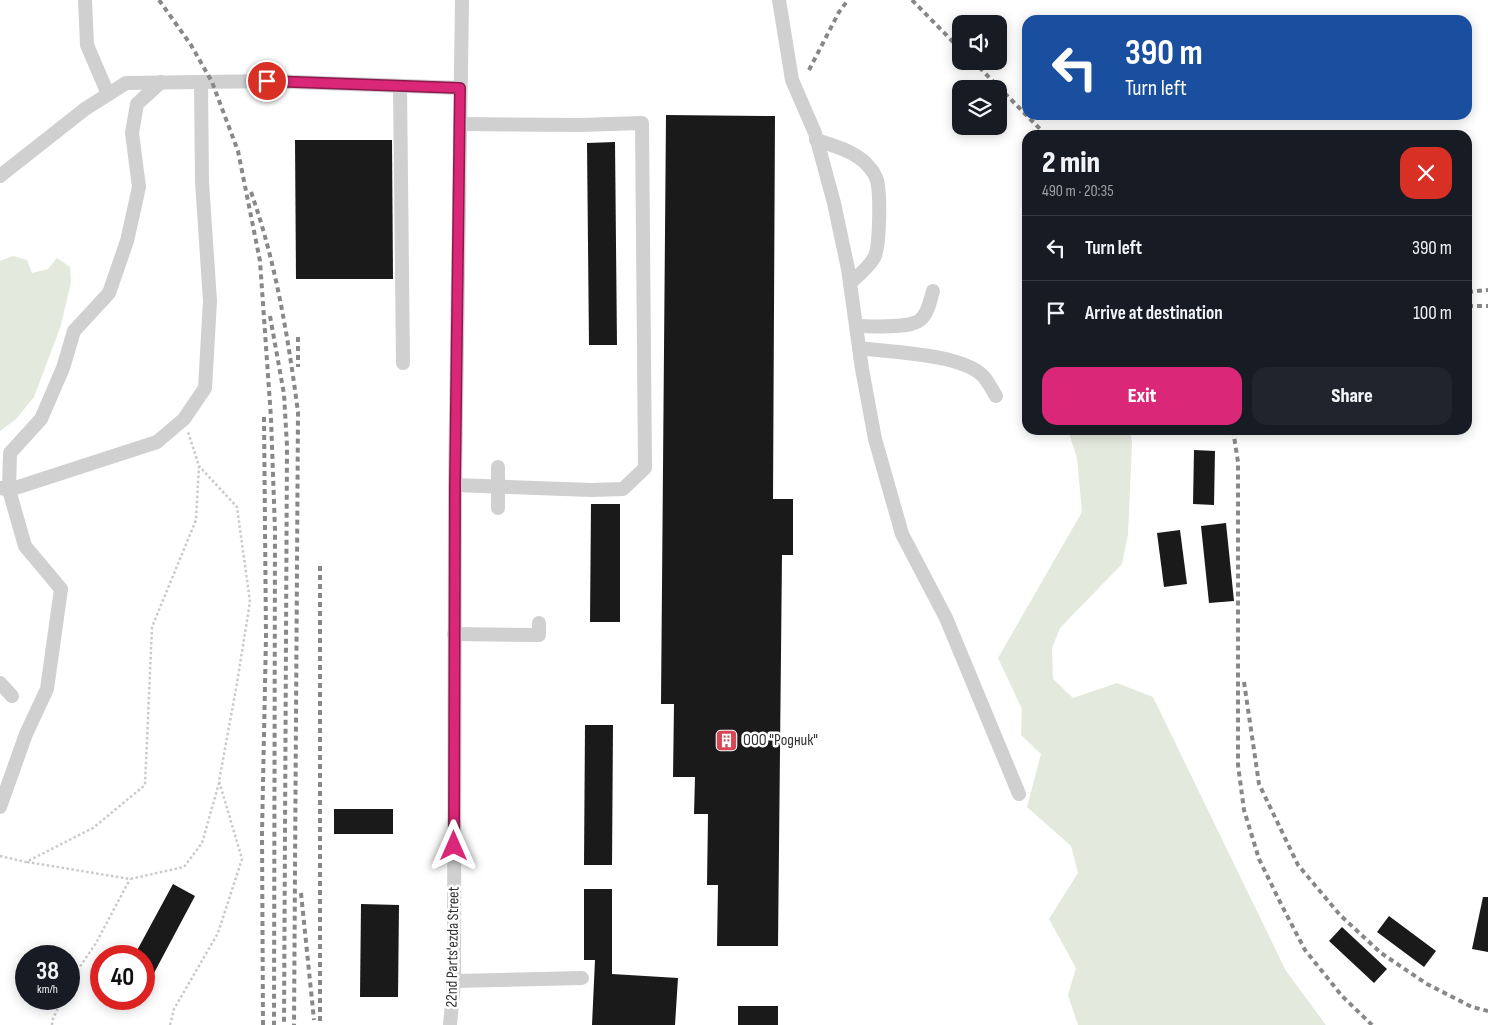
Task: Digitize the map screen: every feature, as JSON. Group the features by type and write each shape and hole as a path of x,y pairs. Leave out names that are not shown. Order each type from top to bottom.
{"street":[{"path":"85,0 87,45 108,94"},
{"name":"22nd Parts'ezda Street","path":"450,1025 454,981 455,485 462,0"},
{"path":"778,0 792,80 816,140 834,202 850,283 875,440 902,534 946,618 1019,794"},
{"path":"0,176 85,109 126,83 267,81 460,88"},
{"path":"0,807 26,734 47,689 61,589 25,546 5,488 10,453 41,419 63,368 74,331 109,293 127,241 139,187 132,133 137,104 161,82"},
{"path":"5,488 157,442 184,419 205,388 210,301 202,182 201,82"},
{"path":"400,86 402,363"},
{"path":"455,485 591,490 623,489 645,468 642,123 579,125 460,124"},
{"path":"816,140 844,150 858,158 871,168 878,184 878,247 874,258 866,269 850,283"},
{"path":"857,326 912,325 920,320 926,312 933,291"},
{"path":"859,348 954,360 971,366 984,376 996,396"},
{"path":"498,467 498,508"},
{"path":"454,634 503,629 539,634 539,624"},
{"path":"0,683 12,696"},
{"path":"454,981 582,978"}],"path":[{"path":"26,862 93,828 145,785 152,628 196,520 199,466 184,419"},
{"path":"0,856 130,879 184,867 202,843 219,781 250,602 238,507 199,466"},
{"path":"170,1025 174,1009 218,933 242,859 219,781"},
{"path":"80,967 96,943 130,879"},
{"path":"52,1025 57,1010"}],"shaded area":[{"path":"13,256 27,260 32,273 48,269 57,258 70,267 71,282 61,325 34,397 16,419 0,431 0,261"},
{"path":"1070,435 1131,435 1128,534 1122,564 1060,628 1052,648 1053,679 1073,698 1117,683 1153,697 1286,971 1326,1025 1078,1025 1068,995 1076,968 1049,919 1078,873 1071,846 1027,807 1041,754 1021,735 1022,709 998,658 1082,512 1077,458"}],"building":[{"path":"666,115 775,116 773,499 793,499 793,555 782,555 778,946 717,946 718,885 707,885 708,814 694,814 695,777 673,777 674,704 661,704"},
{"path":"295,140 392,140 393,279 296,279"},
{"path":"615,142 617,345 589,345 587,143"},
{"path":"1194,450 1215,451 1214,505 1193,504"},
{"path":"591,504 620,504 620,622 590,622"},
{"path":"1226,523 1234,601 1209,603 1201,526"},
{"path":"1180,530 1187,584 1164,587 1157,533"},
{"path":"585,725 613,725 612,865 584,865"},
{"path":"334,809 393,809 393,834 334,834"},
{"path":"173,884 195,896 155,971 155,945 140,945"},
{"path":"584,889 612,889 612,974 678,978 675,1025 592,1025 595,960 584,960"},
{"path":"1483,897 1488,897 1488,952 1472,949"},
{"path":"361,904 399,905 398,997 360,997"},
{"path":"1389,916 1436,951 1424,967 1377,932"},
{"path":"1342,927 1387,969 1374,983 1329,941"},
{"path":"738,1006 778,1006 778,1025 738,1025"}],"railway":[{"path":"159,0 191,45 212,82 238,151 260,261 271,418 275,530 274,1025"},
{"path":"809,70 839,12 848,0"},
{"path":"912,0 952,41"},
{"path":"982,70 1022,111"},
{"path":"1031,120 1041,130"},
{"path":"251,192 260,219 280,301 298,412 294,1025"},
{"path":"1472,292 1488,290"},
{"path":"1472,306 1488,306"},
{"path":"270,316 284,394 287,446 284,1025"},
{"path":"298,337 298,367"},
{"path":"263,1025 262,833 266,636 264,417"},
{"path":"1234,435 1238,462 1238,765 1244,810 1259,859 1305,950 1342,996 1372,1025"},
{"path":"320,566 320,1025"},
{"path":"1244,682 1259,784 1298,865 1340,915 1381,953 1427,984 1472,1007 1488,1011"},
{"path":"301,893 314,1020"}],"place":[{"name":"ООО \"Родник\"","path":"727,740"}],"route":[{"path":"267,81 460,88 455,485 454,846"}]}
